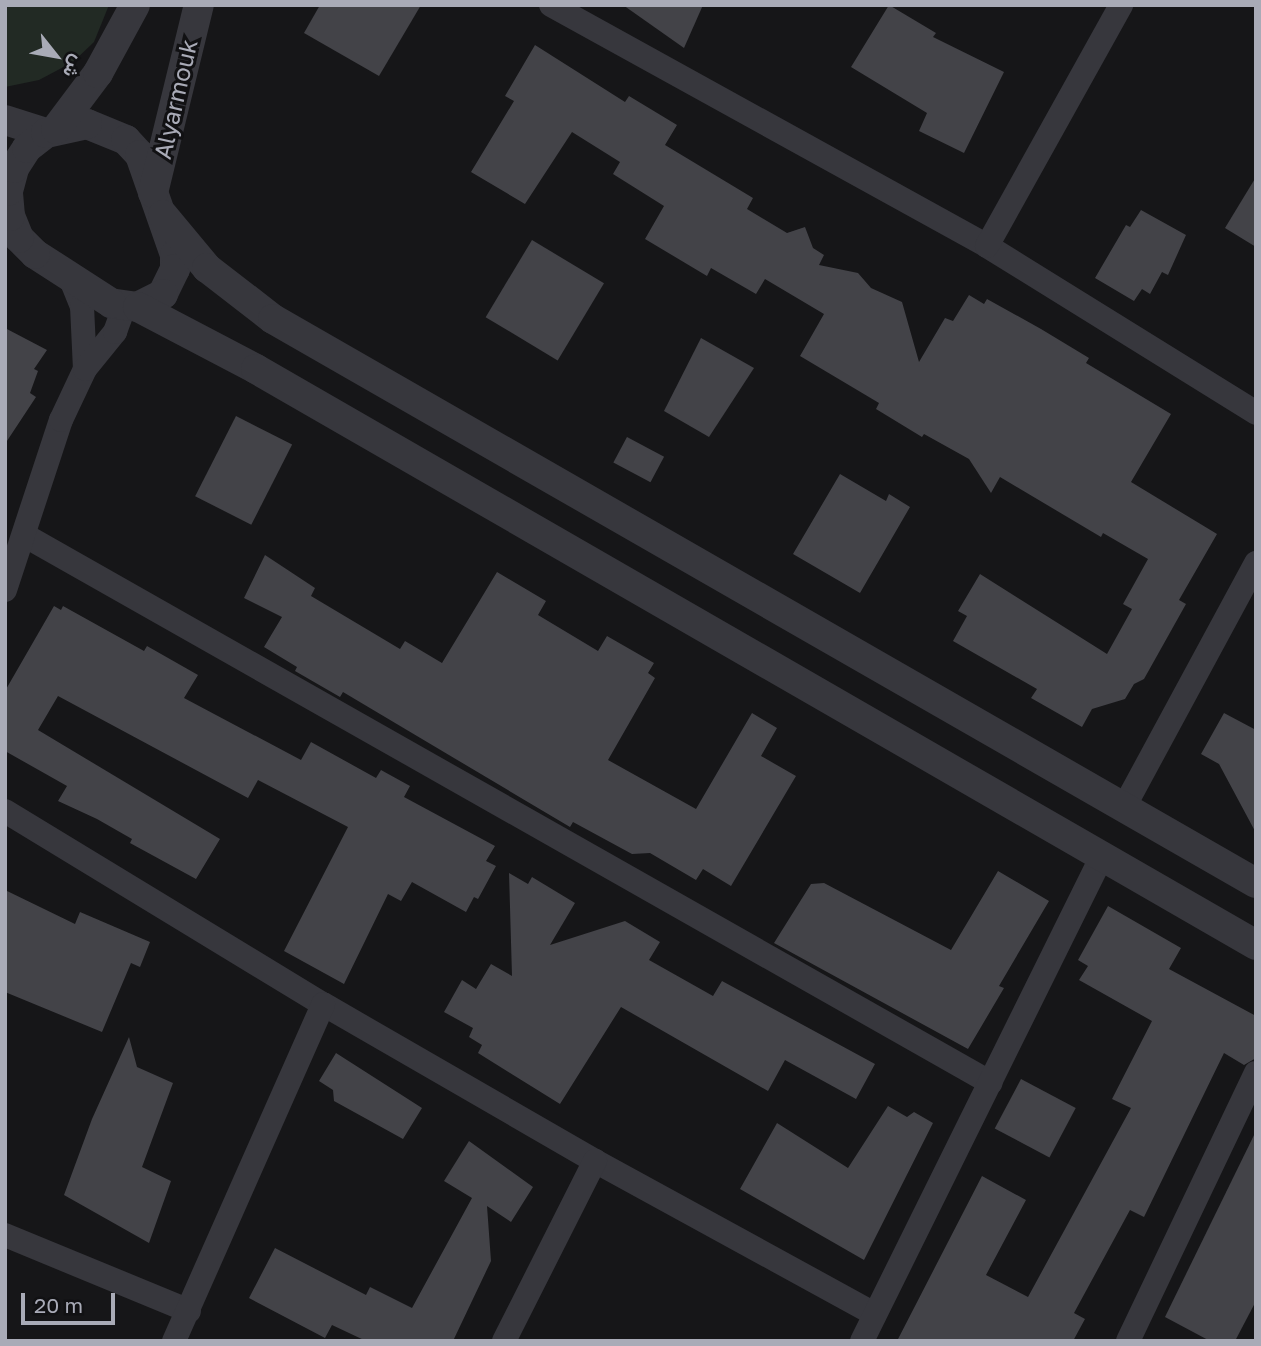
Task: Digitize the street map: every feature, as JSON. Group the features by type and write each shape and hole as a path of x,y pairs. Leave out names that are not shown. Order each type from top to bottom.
{"street":[{"path":"35,254 19,238 10,216 8,191 14,168 27,148 51,131 98,73 135,5"},
{"name":"Alyarmouk","path":"158,204 199,5"},
{"path":"551,5 987,246 1256,413"},
{"path":"987,246 1122,5"},
{"path":"5,120 51,131 87,124 126,140 140,155 158,204 175,269 163,294 131,307 85,369 61,420 5,590"},
{"path":"158,204 207,268 273,319 1256,883"},
{"path":"5,234 70,277 256,369 1256,945"},
{"path":"70,277 82,306 85,369"},
{"path":"24,534 990,1083"},
{"path":"1123,809 1256,563"},
{"path":"5,811 323,1004 594,1161 875,1314"},
{"path":"862,1341 1101,858"},
{"path":"174,1341 323,1004"},
{"path":"1128,1341 1256,1073"},
{"path":"504,1341 594,1161"},
{"path":"5,1236 189,1311"}],"shaded area":[{"path":"5,5 109,5 94,42 73,62 39,80 5,87"}],"building":[{"path":"320,5 421,5 379,76 304,33"},
{"path":"623,5 703,5 684,48"},
{"path":"889,5 936,33 933,37 1004,72 964,153 919,131 927,113 851,67"},
{"path":"535,45 625,102 629,96 677,125 665,145 753,198 747,209 787,233 805,227 813,248 824,255 819,265 858,273 871,288 902,302 919,362 945,318 953,321 969,295 984,304 987,299 1041,329 1089,358 1086,363 1171,414 1131,482 1217,534 1179,600 1186,604 1144,679 1134,684 1125,699 1092,709 1082,727 1031,698 1037,689 953,641 967,616 958,611 980,574 1107,654 1132,609 1123,604 1148,559 1103,533 1101,537 1000,477 991,493 969,459 924,434 922,437 876,409 879,403 800,356 824,314 765,279 756,294 711,268 707,276 645,239 664,206 613,174 620,162 572,132 525,204 471,172 514,101 505,96"},
{"path":"1256,177 1256,247 1225,228"},
{"path":"1141,210 1186,235 1168,275 1162,272 1150,294 1142,289 1134,301 1095,278 1126,225 1130,227"},
{"path":"532,240 604,283 558,360 486,317"},
{"path":"5,328 47,350 34,369 38,371 30,393 36,397 5,444"},
{"path":"701,338 754,368 709,437 664,411"},
{"path":"236,416 292,445 251,525 195,496"},
{"path":"627,437 664,457 650,482 613,463"},
{"path":"840,474 886,501 889,494 910,507 860,593 793,554"},
{"path":"265,555 315,588 311,596 400,649 405,641 442,663 497,572 546,601 538,615 598,651 607,636 654,663 648,673 655,678 608,760 696,809 752,713 777,728 761,756 796,776 731,886 703,869 696,880 650,853 632,854 573,822 570,827 343,692 340,697 295,671 297,667 264,647 282,617 244,598"},
{"path":"54,606 61,610 63,606 144,651 147,646 198,675 184,698 301,760 311,742 376,778 381,770 410,786 404,797 495,846 486,861 496,866 478,899 474,897 466,912 412,882 401,901 388,894 344,984 284,951 348,827 258,780 248,798 58,696 38,730 220,839 196,879 130,843 132,839 97,819 58,801 67,786 5,751 5,691"},
{"path":"1224,713 1256,730 1256,833 1219,764 1201,754"},
{"path":"998,871 1049,901 999,986 1004,988 968,1049 774,943 811,884 824,883 951,950"},
{"path":"509,873 528,884 532,877 575,903 550,945 625,921 660,942 649,960 713,996 722,981 875,1064 856,1099 785,1060 768,1091 621,1007 560,1104 478,1053 482,1045 469,1037 473,1028 444,1012 462,980 476,989 491,964 512,976"},
{"path":"5,890 75,924 80,912 150,942 140,967 131,963 102,1032 5,992"},
{"path":"1108,906 1181,948 1169,969 1256,1016 1256,1058 1244,1065 1224,1053 1144,1217 1130,1210 1074,1313 1085,1319 1073,1341 897,1341 982,1176 1026,1200 986,1275 1028,1297 1131,1108 1112,1099 1152,1021 1079,980 1088,966 1078,960"},
{"path":"129,1037 137,1067 173,1083 142,1167 171,1181 149,1243 64,1195 92,1119"},
{"path":"336,1053 422,1108 403,1139 334,1101 333,1090 319,1081"},
{"path":"1021,1079 1076,1108 1049,1158 995,1128"},
{"path":"888,1106 907,1117 914,1112 933,1123 864,1260 740,1189 777,1123 848,1168"},
{"path":"1256,1131 1256,1301 1235,1341 1210,1341 1165,1317"},
{"path":"469,1141 533,1187 511,1222 487,1206 491,1261 453,1341 366,1341 332,1325 325,1338 249,1298 275,1248 366,1295 370,1287 412,1308 472,1198 444,1181"}]}
